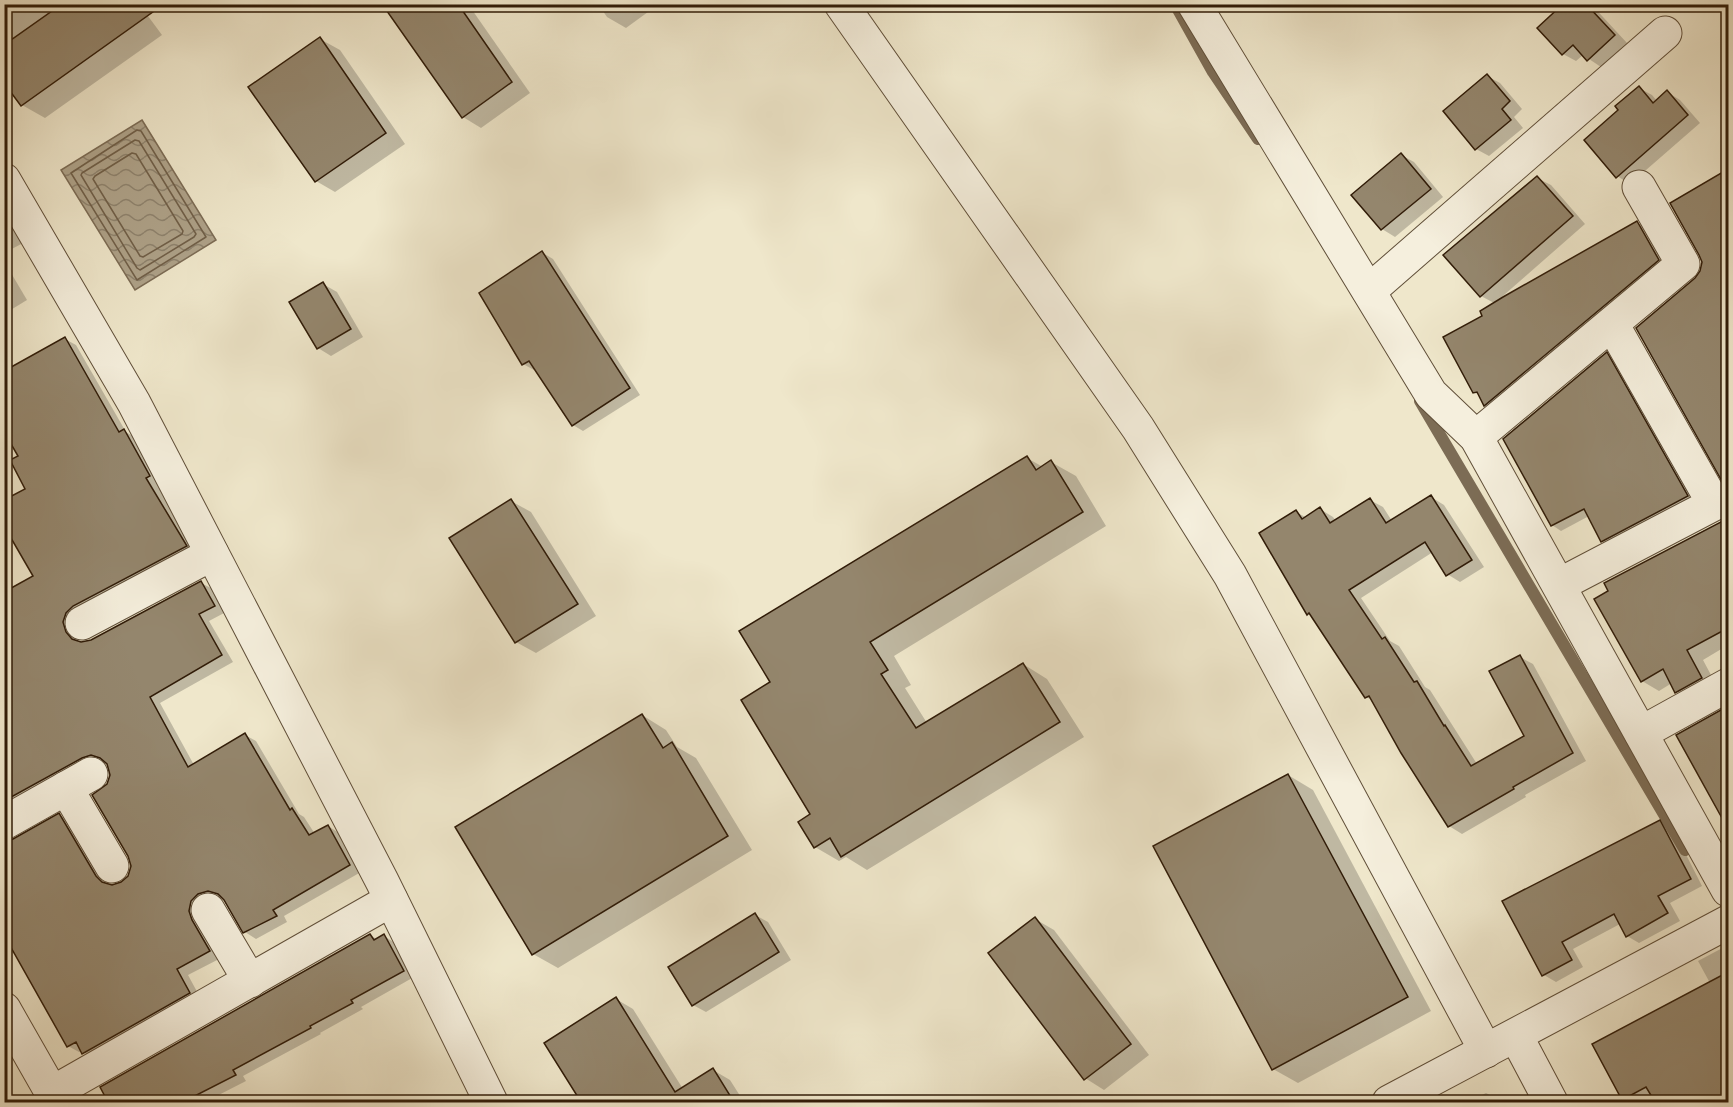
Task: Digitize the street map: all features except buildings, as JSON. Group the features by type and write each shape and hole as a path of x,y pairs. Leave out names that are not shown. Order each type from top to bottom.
{"street":[{"path":"841,4 1138,428 1230,575 1486,1051"},
{"path":"1194,4 1431,394 1476,437 1728,890"},
{"path":"1369,291 1665,33"},
{"path":"4,180 134,403 391,900 491,1102"},
{"path":"1476,437 1683,264 1640,187"},
{"path":"1558,585 1714,504 1612,324"},
{"path":"82,623 212,554"},
{"path":"1641,733 1728,686"},
{"path":"4,823 79,781 112,866"},
{"path":"4,1009 54,1098 249,981 391,900"},
{"path":"208,910 249,981"},
{"path":"1389,1102 1728,922"},
{"path":"1516,1036 1551,1102"}],"water":[{"path":"142,120 216,240 135,290 61,170"}],"waterway":[{"path":"1175,4 1213,72 1258,139"},
{"path":"1420,401 1685,850"}]}
